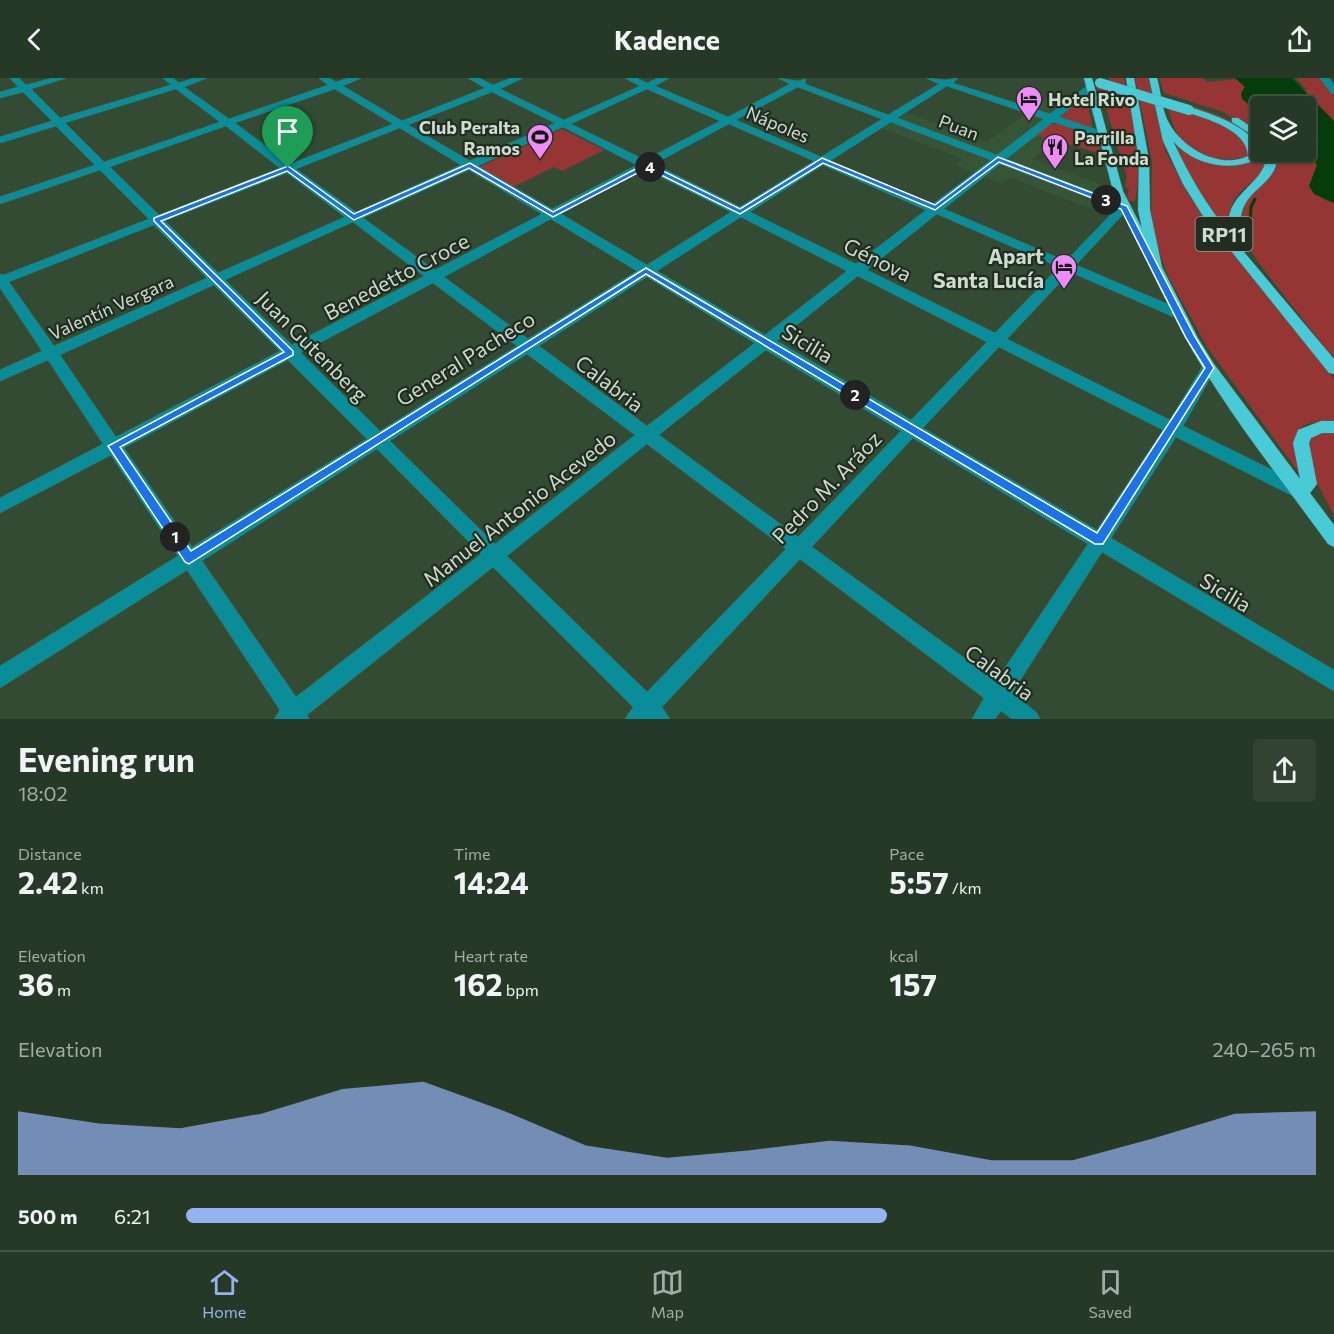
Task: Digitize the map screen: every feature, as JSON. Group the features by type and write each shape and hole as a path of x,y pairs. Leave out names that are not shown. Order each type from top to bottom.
{"main road":[{"path":"1130,78 1144,160 1144,210 1156,267"},
{"name":"RP11","path":"1153,78 1173,154 1188,184 1207,214 1334,369"},
{"path":"1250,131 1228,117 1093,81 1103,135 1124,207 1179,314 1209,368 1334,539"},
{"path":"1165,124 1184,147 1205,158 1238,162 1253,157 1254,152 1251,145 1238,132 1188,106"},
{"path":"1244,257 1234,226 1235,208 1247,190 1269,171 1273,162"},
{"path":"1299,491 1310,484 1301,443 1304,434 1321,427 1334,428"}],"street":[{"path":"0,95 19,83 62,78"},
{"path":"0,140 172,82 203,78"},
{"path":"0,201 227,123 329,82 357,78"},
{"name":"Génova","path":"472,78 1174,426 1299,491"},
{"path":"292,717 189,558 0,280 519,78"},
{"name":"Nápoles","path":"629,78 1179,314"},
{"name":"Valentín Vergara","path":"0,376 664,78"},
{"name":"Puan","path":"782,78 803,81 890,118 1124,207"},
{"path":"930,78 950,81 1103,135"},
{"path":"1324,78 1334,91"},
{"name":"Benedetto Croce","path":"0,506 803,81"},
{"name":"General Pacheco","path":"0,678 950,81"},
{"name":"Manuel Antonio Acevedo","path":"292,717 765,341 1051,118 1093,81"},
{"name":"Calabria","path":"172,82 1029,719"},
{"name":"Sicilia","path":"329,82 1334,681"},
{"name":"Juan Gutenberg","path":"19,83 494,555 647,715"},
{"name":"Pedro M. Aráoz","path":"647,715 798,549 1124,207"},
{"path":"983,719 1174,426 1209,368"}],"shaded area":[{"path":"1094,78 1109,81 1108,78 1124,78 1138,155 1135,201 1130,201 1127,196 1129,189 1125,187 1127,177 1101,92 1097,89 1096,85 1100,81"},
{"path":"1135,78 1148,78 1166,152 1189,195 1216,233 1210,233 1218,235 1334,379 1334,424 1308,424 1301,428 1297,435 1297,453 1302,477 1207,347 1168,276 1157,246 1151,216 1152,161"},
{"path":"1159,78 1203,78 1207,82 1237,79 1245,87 1242,99 1250,105 1250,128 1223,112 1164,93"},
{"path":"1235,78 1292,78 1310,96 1250,96 1250,105 1242,99 1241,93 1245,87"},
{"path":"1296,78 1320,78 1334,96 1334,121 1316,103 1316,96 1309,96 1304,91 1307,90"},
{"path":"1050,96 1071,103 1033,133 1054,141 1033,159 1118,191 1124,207 1114,218 1009,177 1001,184 955,165 962,159 877,126 902,111 987,142"},
{"path":"1082,99 1087,101 1093,129 1060,117"},
{"path":"1316,103 1334,121 1334,203 1314,194 1309,186 1317,165 1316,144 1319,142 1316,140"},
{"path":"1188,105 1244,128 1250,132 1250,142 1241,131 1189,108"},
{"path":"1167,106 1203,116 1228,127 1245,144 1249,156 1224,160 1207,157 1192,150 1179,137"},
{"path":"1050,124 1060,124 1096,136 1102,154 1036,135"},
{"name":"Club Peralta Ramos","path":"562,129 604,150 562,171 554,167 513,187 479,167"},
{"path":"1174,141 1192,153 1212,159 1244,163 1268,162 1262,172 1232,204 1228,229 1224,227 1196,186"},
{"path":"1277,162 1315,162 1317,165 1309,186 1325,200 1334,203 1334,359 1264,270 1245,243 1239,226 1243,202 1276,168"},
{"path":"1334,430 1334,516 1308,465 1305,443 1316,432"}],"waterway":[{"path":"1250,223 1251,207 1255,199"}],"place":[{"name":"Hotel Rivo","path":"1029,122"},
{"name":"Club Peralta Ramos","path":"540,160"},
{"name":"Parrilla La Fonda","path":"1055,170"},
{"name":"Apart Santa Lucía","path":"1064,290"}],"route":[{"path":"998,159 1124,207 1191,338 1209,368 1099,540 646,271 189,558 113,446 290,353 156,220 288,168 354,218 470,165 553,215 647,165 740,212 822,160 935,208 998,159"}]}
